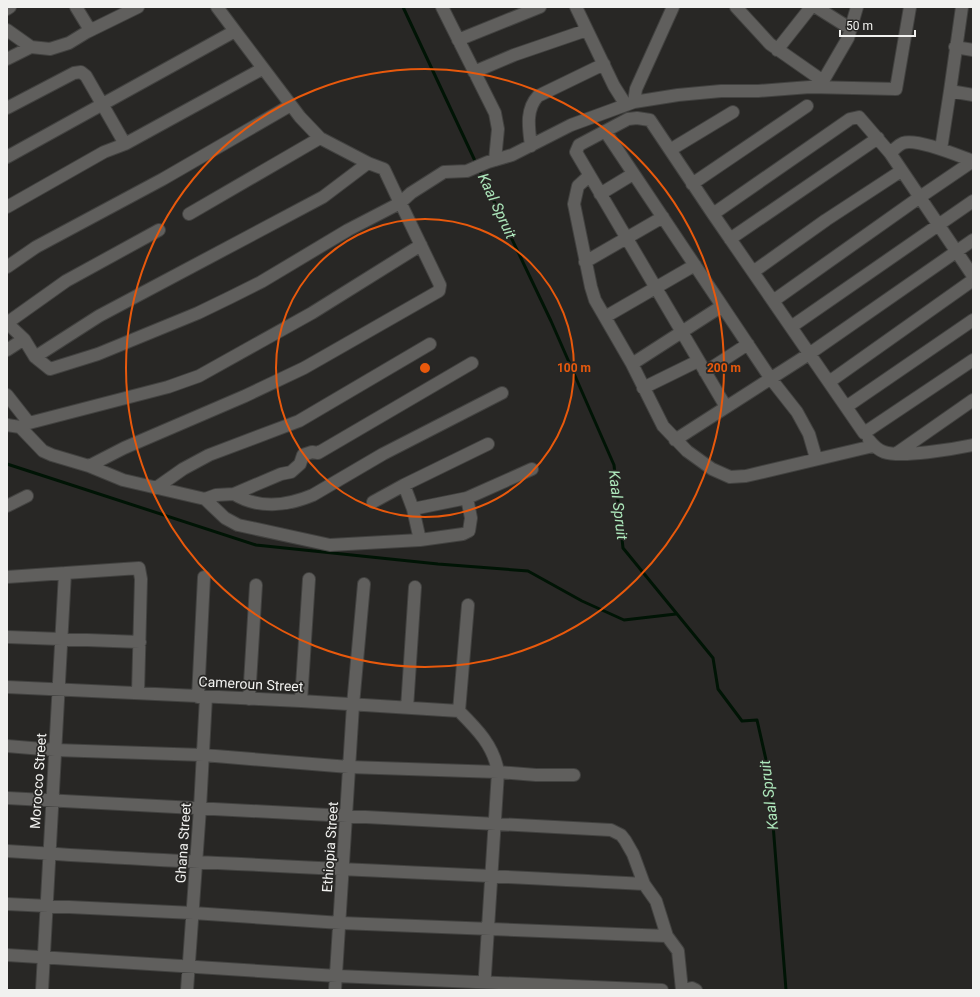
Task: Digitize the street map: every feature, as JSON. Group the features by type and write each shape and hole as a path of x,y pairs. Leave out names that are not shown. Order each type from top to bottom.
{"street":[{"path":"76,7 90,30"},
{"path":"7,30 31,48 42,49 58,47 138,7"},
{"path":"89,466 304,368 440,290 440,285 384,169 368,163 320,138 262,69 217,7"},
{"path":"442,7 497,119 492,161"},
{"path":"458,40 540,7"},
{"path":"576,7 604,64 630,104"},
{"path":"630,104 673,7"},
{"path":"736,7 770,44 822,84"},
{"path":"777,50 811,7"},
{"path":"816,7 852,29"},
{"path":"822,84 852,29 857,7"},
{"path":"159,230 66,281 7,323 24,339 35,357 50,369 58,368 98,354 198,313 261,282 348,230 400,203 411,193 444,172 467,171 532,146 571,126 630,104 692,93 822,84 855,89 897,88 910,7"},
{"path":"941,149 962,7"},
{"path":"474,72 514,55 587,30"},
{"path":"7,157 235,31"},
{"path":"955,47 973,50"},
{"path":"7,60 31,48"},
{"path":"532,146 529,114 533,101 543,92 604,64"},
{"path":"7,207 104,152 124,144 262,69"},
{"path":"7,108 78,71 86,76 124,144"},
{"path":"950,92 973,95"},
{"path":"7,267 36,247 163,179 291,105"},
{"path":"692,184 807,106"},
{"path":"670,150 733,112"},
{"path":"713,214 854,117 862,119 890,153 973,276"},
{"path":"726,407 578,156 576,149 579,145 628,119 647,118 650,120 692,184 873,446 882,451 896,453 940,450 970,444"},
{"path":"605,131 771,379 797,412 806,428 816,458"},
{"path":"189,214 320,138"},
{"path":"730,239 878,138"},
{"path":"890,153 906,143 941,149 973,161"},
{"path":"773,301 920,196 973,161"},
{"path":"35,357 99,316 323,197 368,163"},
{"path":"753,272 826,220 901,171"},
{"path":"600,194 633,174"},
{"path":"589,176 578,186 574,204 585,262 593,293 632,364 663,426 675,440 699,461 721,474 730,477 769,471 816,458 873,446"},
{"path":"791,327 973,201"},
{"path":"585,262 663,217"},
{"path":"675,440 810,354 973,240"},
{"path":"7,425 24,425 168,387 199,376 312,313 421,245"},
{"path":"605,317 695,265"},
{"path":"828,382 973,280"},
{"path":"632,364 722,306"},
{"path":"846,407 973,320"},
{"path":"7,350 24,339"},
{"path":"156,488 183,469 209,455 299,421 430,344"},
{"path":"643,388 702,366 748,344"},
{"path":"864,433 973,360"},
{"path":"7,395 24,425 48,453 89,466 123,480 205,498 216,495 234,494 281,474 291,472 300,464 303,455 312,452 318,453 472,363"},
{"path":"234,494 241,499 256,503 281,505 313,496 426,431 502,393"},
{"path":"896,453 973,400"},
{"path":"373,502 404,485 488,444"},
{"path":"413,509 441,502 467,498 532,469"},
{"path":"404,485 413,509 420,540"},
{"path":"7,506 27,496"},
{"path":"205,498 225,518 238,525 330,545 420,540 458,536 469,530 471,518 467,498"},
{"path":"7,577 139,568 141,579 138,693"},
{"name":"Morocco Street","path":"42,990 48,906 49,854 55,750 60,690 65,574"},
{"name":"Ghana Street","path":"187,990 203,755 202,697 204,577"},
{"path":"301,701 309,579"},
{"name":"Ethiopia Street","path":"335,990 338,976 353,705 364,584"},
{"path":"249,699 256,586"},
{"path":"407,708 415,587"},
{"path":"468,606 459,711 491,748 496,758 498,772 496,823 490,875 484,986"},
{"path":"8,637 140,642"},
{"name":"Cameroun Street","path":"7,687 301,701 459,711"},
{"path":"7,746 55,750 203,755 349,767 498,772 536,775 574,775"},
{"path":"7,798 200,808 347,818 496,823 616,832 625,840 633,854 644,884 656,901 667,936 678,951 683,990 692,988 696,990"},
{"path":"7,851 196,863 343,868 644,884"},
{"path":"7,904 193,913 341,923 667,936"},
{"path":"7,955 484,986 662,990"}],"waterway":[{"name":"Kaal Spruit","path":"403,7 476,163"},
{"name":"Kaal Spruit","path":"478,168 551,321 614,465 623,548 713,658 718,689 742,721 757,720 769,773 786,990"},
{"path":"7,464 256,545 438,564 528,571 582,601 624,620 676,614"}]}
